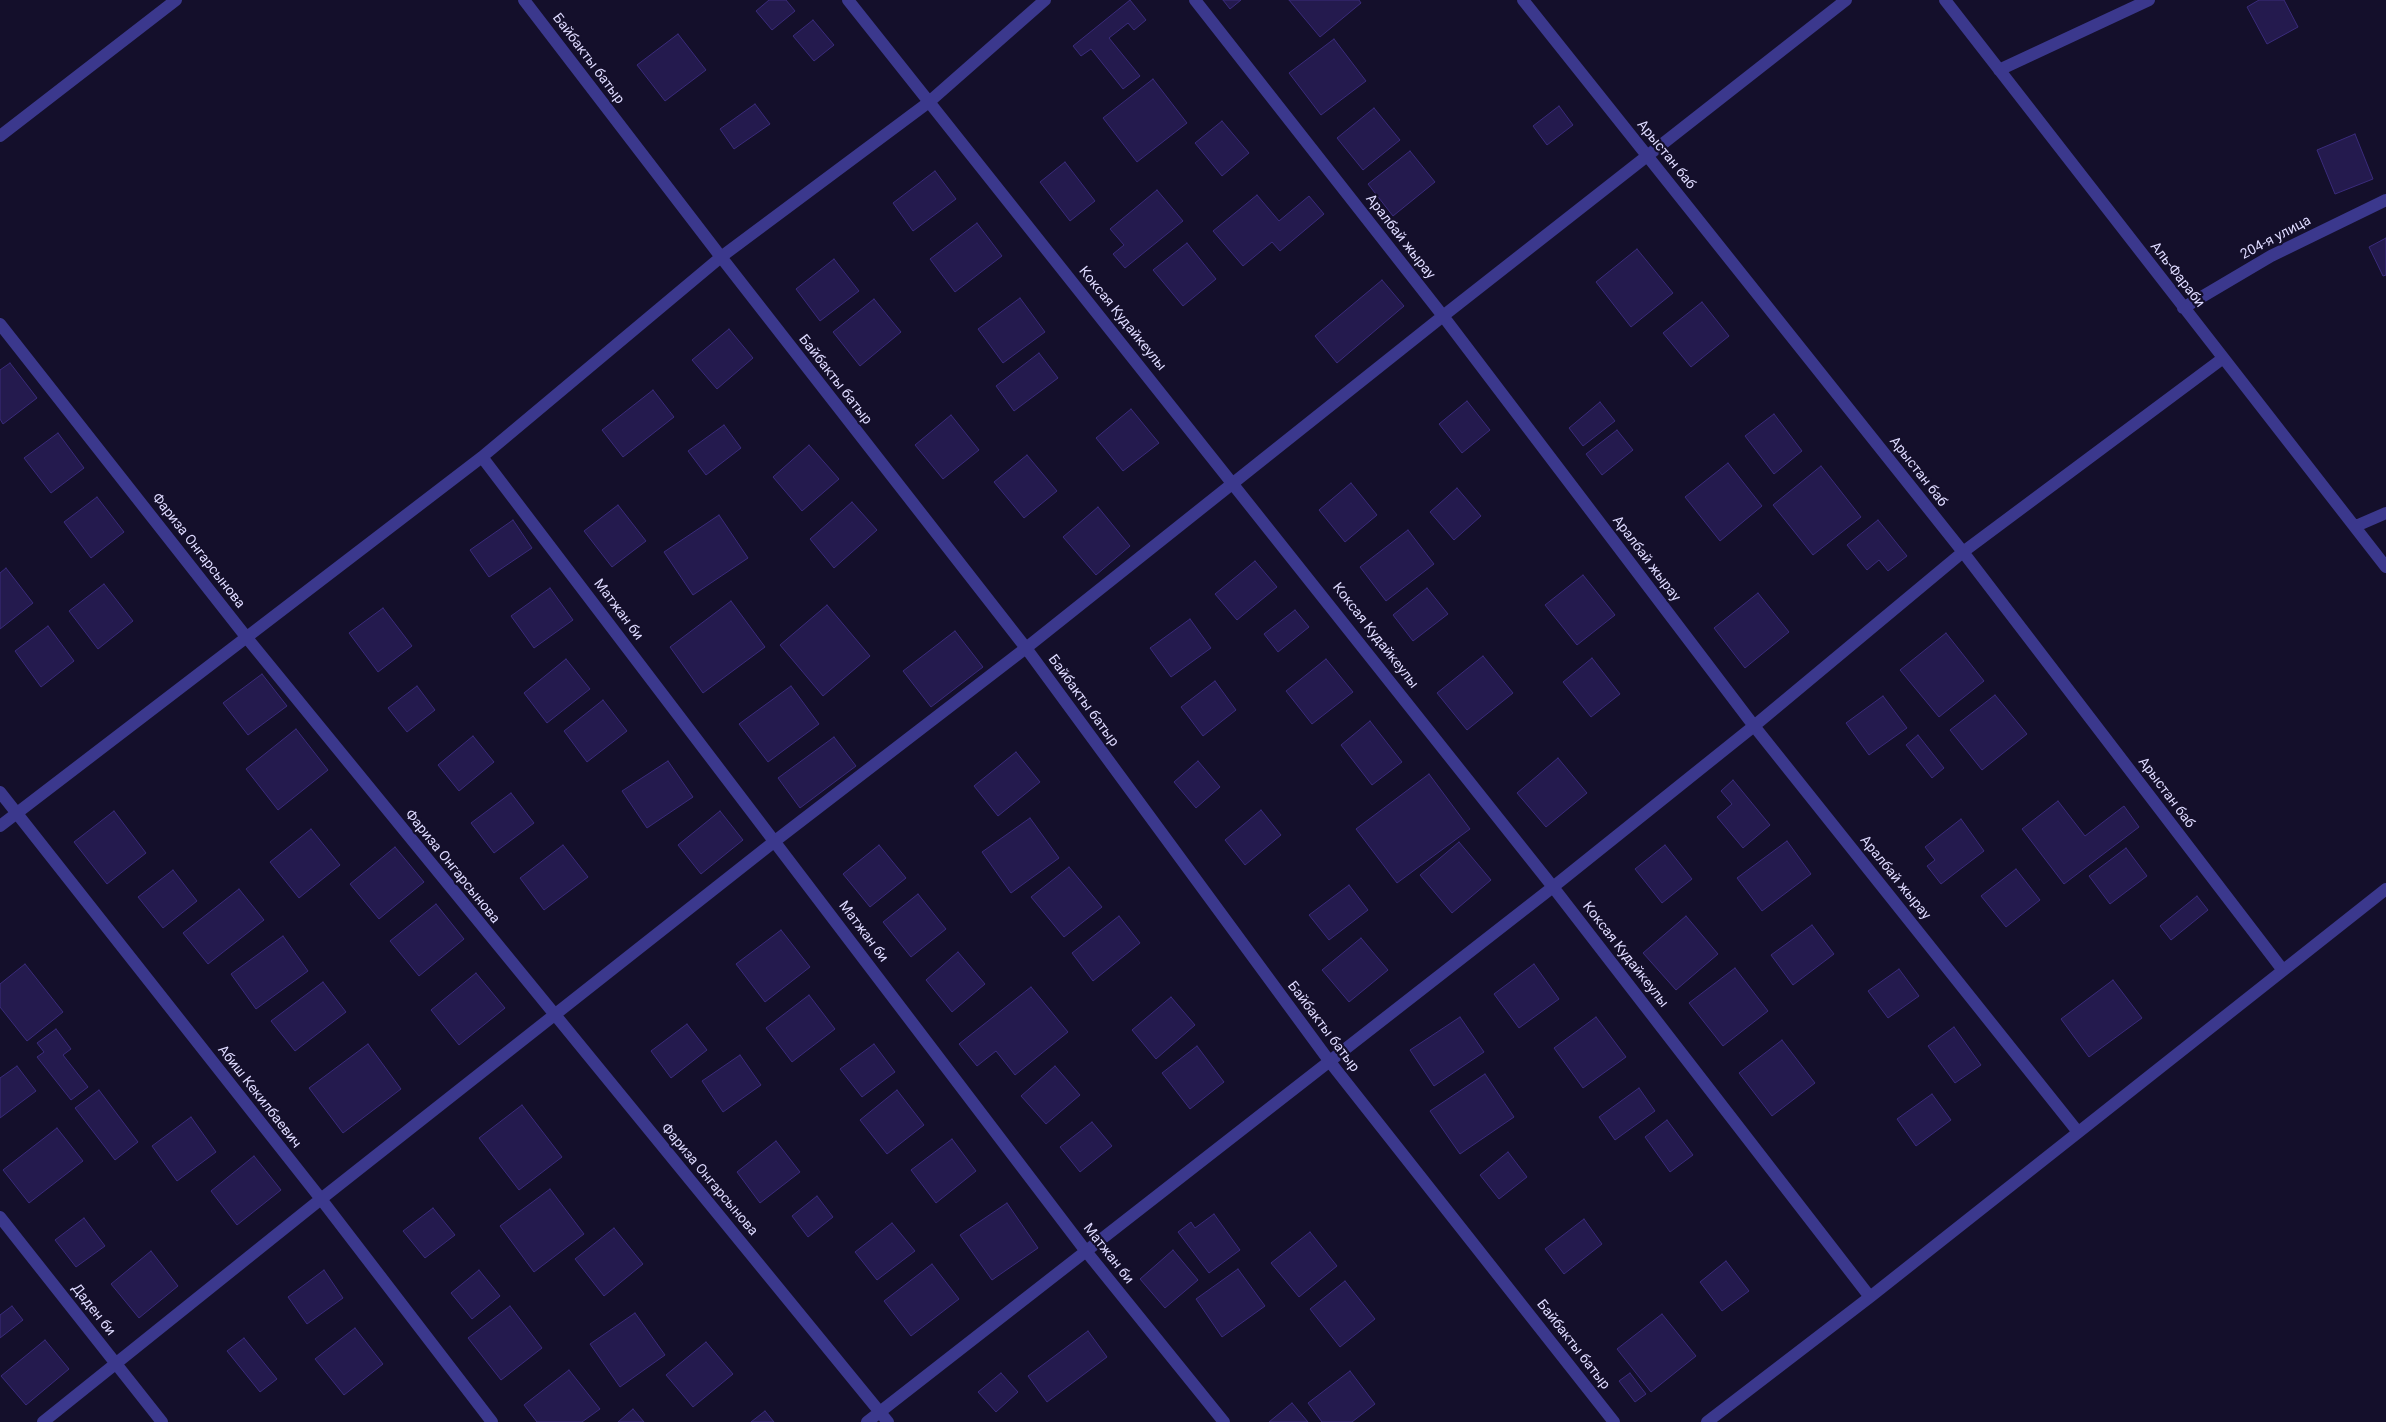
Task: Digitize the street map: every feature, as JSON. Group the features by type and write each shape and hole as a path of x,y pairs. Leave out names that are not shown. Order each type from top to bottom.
{"street":[{"path":"0,136 176,0"},
{"name":"Байбакты батыр","path":"524,0 720,257 1026,648 1330,1062 1614,1422"},
{"name":"Коксая Кудайкеулы","path":"848,0 1234,482 1554,887 1870,1297"},
{"path":"0,826 482,457 720,257 929,102 1045,0"},
{"name":"Аралбай жырау","path":"1195,0 1443,316 1754,726 2078,1132"},
{"name":"Арыстан баб","path":"1524,0 1963,552 2282,969"},
{"path":"43,1422 554,1015 775,841 1026,648 1443,316 1846,0"},
{"name":"Аль-Фараби","path":"1945,0 2222,359 2356,526 2386,567"},
{"path":"1999,70 2148,0"},
{"name":"204-я улица","path":"2183,308 2270,256 2386,200"},
{"name":"Фариза Онгарсынова","path":"0,324 247,638 884,1417"},
{"path":"867,1422 884,1417 1085,1250 1554,887 1754,726 1963,552 2222,359"},
{"name":"Матжан би","path":"482,457 1085,1250 1224,1422"},
{"path":"2356,526 2386,513"},
{"name":"Абиш Кекилбаевич","path":"0,792 321,1199 492,1422"},
{"path":"1707,1422 1870,1297 2282,969 2386,889"},
{"name":"Даден би","path":"0,1216 162,1422"}],"building":[{"path":"769,0 786,0 795,11 772,30 756,11"},
{"path":"1130,0 1146,20 1134,30 1128,23 1109,38 1140,76 1123,89 1091,49 1081,56 1073,46"},
{"path":"1223,0 1241,0 1230,9"},
{"path":"1289,0 1359,0 1361,3 1320,37"},
{"path":"2259,0 2284,0 2298,27 2267,44 2247,7"},
{"path":"813,20 834,45 814,61 793,36"},
{"path":"678,34 706,70 665,101 637,65"},
{"path":"1334,39 1366,81 1321,115 1289,73"},
{"path":"1153,79 1187,123 1137,162 1103,118"},
{"path":"755,104 770,124 734,149 720,129"},
{"path":"1559,106 1573,125 1547,145 1533,126"},
{"path":"1374,108 1400,140 1363,170 1337,138"},
{"path":"1222,121 1249,153 1222,176 1195,143"},
{"path":"2355,134 2373,179 2335,194 2317,150"},
{"path":"1410,151 1435,182 1393,216 1368,184"},
{"path":"1065,162 1095,201 1070,221 1040,182"},
{"path":"935,171 956,199 913,231 893,203"},
{"path":"1157,190 1183,221 1125,268 1113,254 1124,245 1110,229"},
{"path":"1257,195 1279,221 1309,196 1324,214 1280,251 1272,242 1243,266 1213,231"},
{"path":"977,223 1002,256 955,292 930,259"},
{"path":"2386,238 2386,275 2383,276 2369,247"},
{"path":"1187,243 1216,279 1183,306 1153,270"},
{"path":"1637,249 1673,293 1631,327 1596,282"},
{"path":"834,259 859,291 820,321 796,289"},
{"path":"1382,280 1404,306 1337,363 1315,336"},
{"path":"1020,298 1045,332 1003,363 978,329"},
{"path":"874,299 901,332 860,366 833,332"},
{"path":"1702,302 1729,336 1691,367 1663,333"},
{"path":"729,329 753,358 717,389 692,360"},
{"path":"1039,353 1058,378 1014,411 996,386"},
{"path":"10,363 37,398 3,424 0,419 0,370"},
{"path":"653,390 674,417 623,457 602,430"},
{"path":"1467,401 1490,430 1462,453 1439,424"},
{"path":"1600,402 1615,421 1583,446 1569,428"},
{"path":"1131,409 1159,443 1123,471 1096,438"},
{"path":"1774,414 1802,451 1774,474 1745,436"},
{"path":"951,415 979,450 943,479 915,445"},
{"path":"724,425 741,448 706,475 688,451"},
{"path":"1617,430 1633,450 1602,475 1586,454"},
{"path":"58,433 84,468 51,493 24,458"},
{"path":"809,445 839,479 802,511 773,477"},
{"path":"1027,455 1057,491 1024,518 994,482"},
{"path":"1728,463 1762,506 1720,541 1685,497"},
{"path":"1821,466 1861,517 1813,555 1773,505"},
{"path":"1351,483 1377,515 1345,542 1319,510"},
{"path":"1457,488 1481,516 1454,540 1430,512"},
{"path":"97,497 124,532 91,558 64,522"},
{"path":"852,502 877,530 834,568 810,539"},
{"path":"618,505 646,541 612,567 584,531"},
{"path":"1098,507 1130,546 1096,575 1063,537"},
{"path":"719,515 748,558 693,595 664,552"},
{"path":"513,520 532,548 489,577 470,550"},
{"path":"1878,520 1907,556 1888,571 1879,560 1867,570 1847,545"},
{"path":"1408,530 1434,564 1386,601 1360,567"},
{"path":"1255,561 1277,587 1237,620 1215,594"},
{"path":"6,568 33,603 0,629 0,573"},
{"path":"1583,575 1615,615 1577,645 1545,605"},
{"path":"104,584 133,621 98,649 69,611"},
{"path":"550,588 573,620 534,648 511,616"},
{"path":"1427,588 1448,614 1413,641 1393,615"},
{"path":"1758,593 1789,632 1745,668 1714,628"},
{"path":"731,601 765,647 703,693 670,647"},
{"path":"827,605 870,656 823,696 780,645"},
{"path":"383,608 412,646 378,672 349,633"},
{"path":"1295,610 1309,627 1278,652 1264,634"},
{"path":"1190,619 1211,648 1171,677 1150,648"},
{"path":"48,626 74,661 41,687 15,651"},
{"path":"955,631 983,667 931,707 903,671"},
{"path":"1946,633 1984,681 1939,717 1900,670"},
{"path":"1483,656 1513,693 1467,730 1437,693"},
{"path":"1592,658 1620,694 1591,717 1563,682"},
{"path":"566,659 590,689 547,723 524,693"},
{"path":"1326,659 1353,692 1312,724 1286,691"},
{"path":"262,674 287,706 248,735 223,703"},
{"path":"1215,681 1236,710 1203,736 1181,707"},
{"path":"417,686 435,710 407,732 388,708"},
{"path":"791,686 819,724 768,762 739,724"},
{"path":"1995,695 2027,734 1982,770 1950,730"},
{"path":"1883,696 1907,728 1869,755 1846,723"},
{"path":"603,700 627,731 587,762 564,731"},
{"path":"1370,721 1402,762 1372,785 1341,745"},
{"path":"296,729 328,770 278,810 246,769"},
{"path":"1918,735 1944,768 1932,778 1906,745"},
{"path":"473,736 494,762 459,791 438,765"},
{"path":"834,737 856,766 800,808 778,778"},
{"path":"1016,752 1040,782 998,816 974,786"},
{"path":"1558,758 1587,793 1546,827 1517,793"},
{"path":"668,761 693,797 647,828 622,791"},
{"path":"1198,761 1220,787 1196,808 1174,782"},
{"path":"1429,774 1470,829 1397,883 1356,829"},
{"path":"1733,780 1770,825 1743,848 1717,817 1732,804 1721,791"},
{"path":"511,793 534,823 494,853 471,823"},
{"path":"2058,801 2085,836 2124,806 2139,827 2064,884 2022,829"},
{"path":"1261,810 1281,835 1245,865 1225,840"},
{"path":"114,811 146,853 107,884 74,842"},
{"path":"720,811 743,840 701,874 678,845"},
{"path":"1030,818 1059,858 1011,893 982,852"},
{"path":"1961,819 1984,851 1941,884 1927,866 1935,860 1925,847"},
{"path":"311,829 340,865 299,898 270,862"},
{"path":"1787,841 1811,874 1762,911 1737,878"},
{"path":"1459,842 1491,880 1452,913 1420,875"},
{"path":"563,845 588,877 544,910 520,878"},
{"path":"879,845 906,878 870,907 843,874"},
{"path":"1665,845 1692,879 1662,903 1635,869"},
{"path":"395,847 424,882 379,919 350,884"},
{"path":"2126,848 2147,876 2110,904 2089,876"},
{"path":"1069,867 1102,907 1064,937 1031,897"},
{"path":"2016,869 2040,900 2006,927 1981,896"},
{"path":"173,870 197,901 163,928 138,897"},
{"path":"1349,885 1368,910 1329,940 1309,915"},
{"path":"239,889 264,920 208,964 183,933"},
{"path":"918,894 946,929 911,957 883,922"},
{"path":"2197,896 2208,910 2171,940 2160,926"},
{"path":"436,904 464,939 419,976 390,941"},
{"path":"1119,916 1140,943 1093,981 1072,953"},
{"path":"1686,916 1718,954 1676,990 1643,953"},
{"path":"1812,925 1834,954 1793,985 1771,955"},
{"path":"781,930 810,967 765,1002 736,964"},
{"path":"283,936 308,971 256,1009 231,974"},
{"path":"1361,938 1388,970 1349,1002 1322,970"},
{"path":"958,952 985,984 952,1012 926,980"},
{"path":"25,964 63,1012 27,1041 0,1007 0,984"},
{"path":"1534,964 1559,999 1519,1028 1494,994"},
{"path":"1735,968 1768,1011 1723,1046 1689,1003"},
{"path":"1899,969 1919,996 1888,1018 1868,991"},
{"path":"476,973 505,1008 459,1045 431,1010"},
{"path":"2113,980 2142,1018 2089,1057 2061,1019"},
{"path":"323,982 346,1012 295,1051 271,1021"},
{"path":"1031,987 1068,1032 1015,1075 996,1051 977,1066 959,1044"},
{"path":"809,995 835,1029 792,1062 766,1028"},
{"path":"1171,997 1195,1025 1156,1059 1132,1030"},
{"path":"1460,1017 1484,1052 1434,1086 1410,1050"},
{"path":"1596,1017 1626,1057 1583,1088 1554,1048"},
{"path":"687,1024 707,1050 671,1078 651,1051"},
{"path":"1954,1027 1981,1065 1955,1083 1928,1046"},
{"path":"56,1029 71,1049 63,1055 88,1087 71,1100 37,1057 44,1052 37,1043"},
{"path":"1782,1040 1815,1083 1772,1116 1739,1073"},
{"path":"368,1044 401,1089 343,1133 309,1088"},
{"path":"874,1044 895,1072 862,1097 840,1069"},
{"path":"1197,1046 1224,1082 1190,1109 1162,1073"},
{"path":"740,1055 761,1085 723,1112 702,1081"},
{"path":"17,1066 36,1091 0,1118 0,1078"},
{"path":"1055,1066 1080,1095 1046,1124 1021,1096"},
{"path":"1485,1074 1514,1117 1460,1154 1430,1111"},
{"path":"1639,1088 1655,1111 1615,1140 1599,1117"},
{"path":"99,1090 138,1142 115,1160 75,1108"},
{"path":"897,1090 924,1125 887,1154 860,1120"},
{"path":"1932,1094 1951,1120 1916,1146 1897,1119"},
{"path":"522,1105 562,1157 519,1190 479,1138"},
{"path":"191,1117 216,1152 177,1181 152,1146"},
{"path":"1667,1120 1693,1155 1670,1172 1645,1137"},
{"path":"1092,1122 1112,1146 1080,1172 1060,1147"},
{"path":"57,1128 83,1161 29,1203 3,1170"},
{"path":"952,1139 976,1171 936,1203 911,1170"},
{"path":"776,1141 800,1172 760,1203 737,1172"},
{"path":"1508,1152 1527,1177 1499,1199 1480,1175"},
{"path":"254,1156 281,1190 237,1225 211,1191"},
{"path":"550,1189 584,1234 534,1272 500,1226"},
{"path":"817,1196 833,1217 808,1237 792,1216"},
{"path":"1007,1203 1038,1248 992,1280 960,1235"},
{"path":"433,1208 455,1235 425,1258 403,1231"},
{"path":"1214,1214 1240,1250 1209,1273 1178,1232 1191,1222 1195,1228"},
{"path":"84,1218 105,1246 76,1267 55,1240"},
{"path":"1584,1219 1602,1244 1564,1274 1545,1249"},
{"path":"892,1223 915,1251 877,1280 855,1252"},
{"path":"614,1228 643,1264 604,1296 575,1259"},
{"path":"1310,1232 1337,1266 1299,1297 1271,1263"},
{"path":"1173,1250 1198,1280 1165,1308 1140,1279"},
{"path":"151,1251 178,1286 139,1318 111,1284"},
{"path":"1726,1261 1749,1291 1722,1311 1700,1282"},
{"path":"932,1264 959,1299 911,1336 884,1301"},
{"path":"1238,1269 1265,1306 1222,1337 1196,1299"},
{"path":"324,1270 343,1298 307,1324 288,1297"},
{"path":"479,1270 500,1296 472,1319 451,1293"},
{"path":"1345,1281 1375,1319 1340,1347 1310,1309"},
{"path":"12,1306 23,1320 0,1338 0,1315"},
{"path":"510,1306 542,1348 501,1380 468,1338"},
{"path":"635,1313 665,1355 620,1387 590,1344"},
{"path":"1662,1314 1696,1356 1651,1392 1617,1349"},
{"path":"355,1328 383,1364 344,1395 315,1359"},
{"path":"1088,1331 1107,1357 1047,1402 1028,1376"},
{"path":"244,1338 277,1379 260,1392 227,1351"},
{"path":"45,1340 69,1369 26,1405 1,1376"},
{"path":"706,1342 733,1374 693,1407 666,1375"},
{"path":"569,1370 600,1409 582,1422 537,1422 524,1405"},
{"path":"1350,1371 1375,1404 1352,1422 1322,1422 1308,1403"},
{"path":"1001,1373 1018,1392 996,1412 978,1392"},
{"path":"1630,1373 1646,1394 1635,1402 1619,1381"},
{"path":"1292,1403 1308,1422 1269,1422"},
{"path":"633,1409 644,1422 618,1422"},
{"path":"765,1411 774,1422 751,1422"}]}
